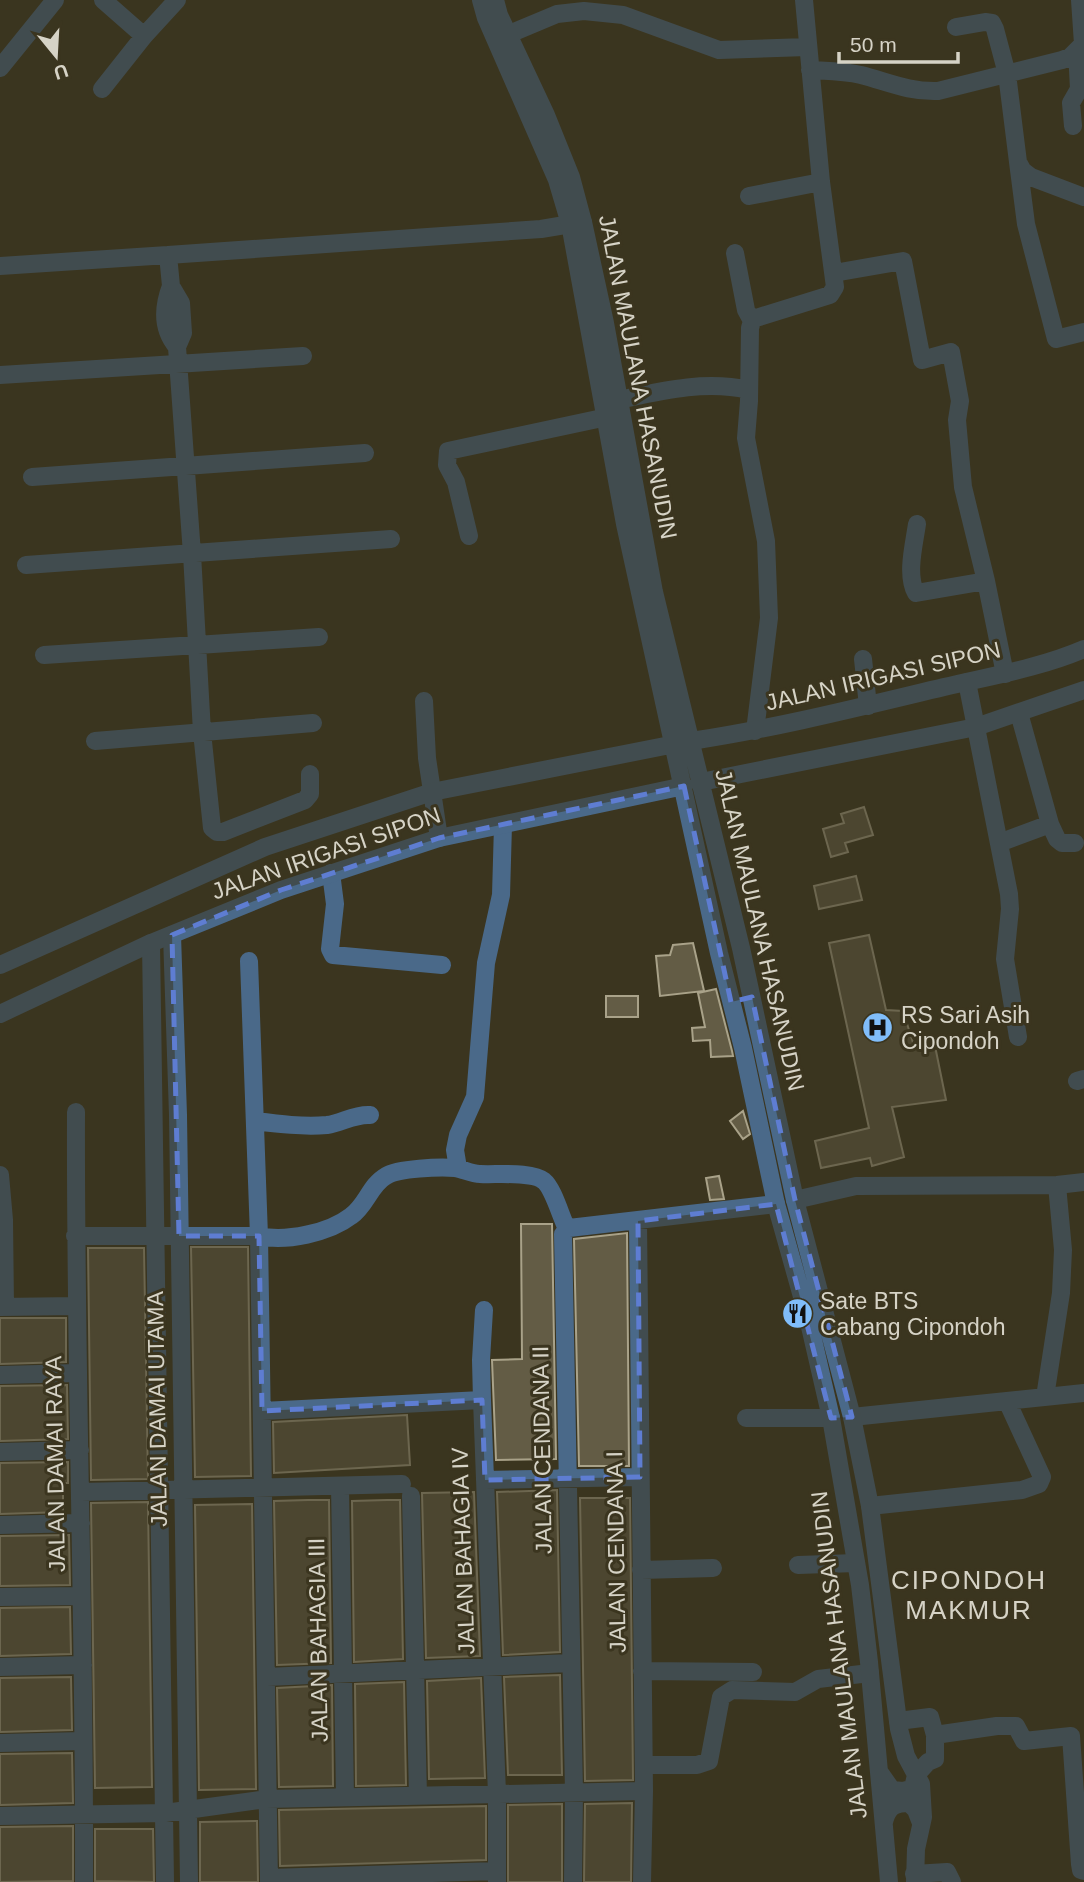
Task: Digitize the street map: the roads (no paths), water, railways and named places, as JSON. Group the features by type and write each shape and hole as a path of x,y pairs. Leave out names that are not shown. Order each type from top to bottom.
{"street":[{"path":"0,68 55,0"},
{"path":"103,0 144,36"},
{"path":"102,89 177,0"},
{"name":"JALAN MAULANA HASANUDIN","path":"481,0 486,18 508,34"},
{"name":"JALAN MAULANA HASANUDIN","path":"495,0 571,177 571,224 625,524 697,781 805,1198 870,1506 898,1721 906,1756 921,1784 922,1827 916,1849 915,1878"},
{"path":"752,321 830,295 835,289 821,182 804,0"},
{"path":"1073,126 1071,103 1079,89 1080,0"},
{"path":"508,34 546,18 569,12 625,8 719,50 807,47"},
{"path":"956,27 985,22 992,23 995,29 1007,74 1026,224 1056,339 1084,332"},
{"path":"810,70 859,74 905,89 938,91 1062,60 1081,46"},
{"path":"1018,162 1023,171 1031,177 1084,197"},
{"path":"749,196 821,182"},
{"path":"0,266 541,229 571,224"},
{"name":"JALAN MAULANA HASANUDIN","path":"571,224 605,323 624,399 654,592 687,746"},
{"path":"735,253 746,310 752,321 749,332 746,438 766,541 769,610 747,733"},
{"path":"168,255 171,286 181,303 183,333 177,356 202,732 211,825 219,833 305,800 310,794 310,774"},
{"path":"834,273 902,261 922,360 951,352 960,401 957,420 963,487 1005,674"},
{"path":"0,375 177,356 303,355"},
{"path":"624,399 715,385 748,390"},
{"path":"469,536 456,482 447,465 447,452 607,417"},
{"path":"32,477 365,453"},
{"path":"917,524 912,570 916,593 986,581"},
{"path":"26,565 391,539"},
{"path":"44,655 319,637"},
{"name":"JALAN IRIGASI SIPON","path":"0,965 265,847 433,795 687,746 968,685 1084,649"},
{"path":"863,659 868,706"},
{"path":"968,685 1010,909 1005,959 1018,1037"},
{"name":"JALAN IRIGASI SIPON","path":"0,1014 151,943 281,890 439,836 503,825 697,781 976,725 1084,690"},
{"path":"424,701 423,720 439,836"},
{"path":"1019,713 1057,839 1062,843 1075,843"},
{"path":"95,741 313,723"},
{"name":"JALAN MAULANA HASANUDIN","path":"697,781 732,1002 776,1204 808,1318 831,1418 856,1563 870,1673 889,1882"},
{"path":"999,843 1051,824"},
{"path":"458,1168 455,1150 458,1135 475,1097 486,963 501,895 503,825"},
{"path":"331,873 335,904 330,949 333,955 442,965"},
{"name":"JALAN DAMAI UTAMA","path":"172,935 189,1882"},
{"name":"JALAN DAMAI UTAMA","path":"151,943 165,1882"},
{"path":"249,961 259,1236 269,1880 497,1876"},
{"path":"732,1002 752,997"},
{"name":"JALAN DAMAI RAYA","path":"76,1112 75,1236 81,1492 84,1882"},
{"path":"255,1121 285,1125 330,1125 353,1116 370,1115"},
{"path":"75,1236 259,1236 276,1240 302,1236 352,1216 377,1183 388,1174 408,1170 458,1168 478,1174 542,1179 549,1186 567,1229 776,1204 856,1185 1057,1185 1084,1182"},
{"path":"0,1175 4,1220 3,1307 77,1306"},
{"path":"1045,1397 1061,1293 1063,1250 1057,1185"},
{"name":"JALAN CENDANA I","path":"638,1222 644,1765 642,1882"},
{"name":"JALAN CENDANA II","path":"567,1229 562,1241 574,1792 573,1882"},
{"name":"JALAN BAHAGIA IV","path":"484,1310 481,1360 497,1795 497,1876"},
{"path":"0,1375 78,1373"},
{"path":"746,1418 852,1417 1084,1393"},
{"path":"262,1411 482,1400"},
{"path":"870,1506 1022,1490 1039,1484 1042,1477 1007,1401"},
{"path":"0,1452 80,1450"},
{"path":"485,1480 640,1477"},
{"path":"81,1492 340,1486 406,1490 418,1796"},
{"name":"JALAN BAHAGIA III","path":"340,1486 345,1796"},
{"path":"0,1525 81,1523"},
{"path":"797,1565 856,1563"},
{"path":"641,1570 713,1568"},
{"path":"0,1598 81,1596"},
{"path":"267,1677 570,1663"},
{"path":"0,1667 83,1665"},
{"path":"642,1671 753,1672"},
{"path":"644,1765 697,1765 709,1761 724,1693 732,1690 795,1692 829,1676 870,1673"},
{"path":"880,1773 892,1790 902,1791 913,1787 916,1775 928,1762 935,1759 935,1735 930,1717 898,1721"},
{"path":"935,1735 1016,1726 1024,1741 1071,1736 1082,1874"},
{"path":"0,1743 83,1741"},
{"path":"0,1816 165,1813 267,1799 644,1791"},
{"path":"884,1822 887,1811 897,1803 909,1803 916,1810 922,1827"},
{"path":"915,1878 947,1872 952,1882"}],"place":[{"name":"RS Sari Asih Cipondoh","path":"878,1028"},
{"name":"Sate BTS Cabang Cipondoh","path":"797,1314"}],"district":[{"name":"CIPONDOH MAKMUR","path":"969,1595"}]}
